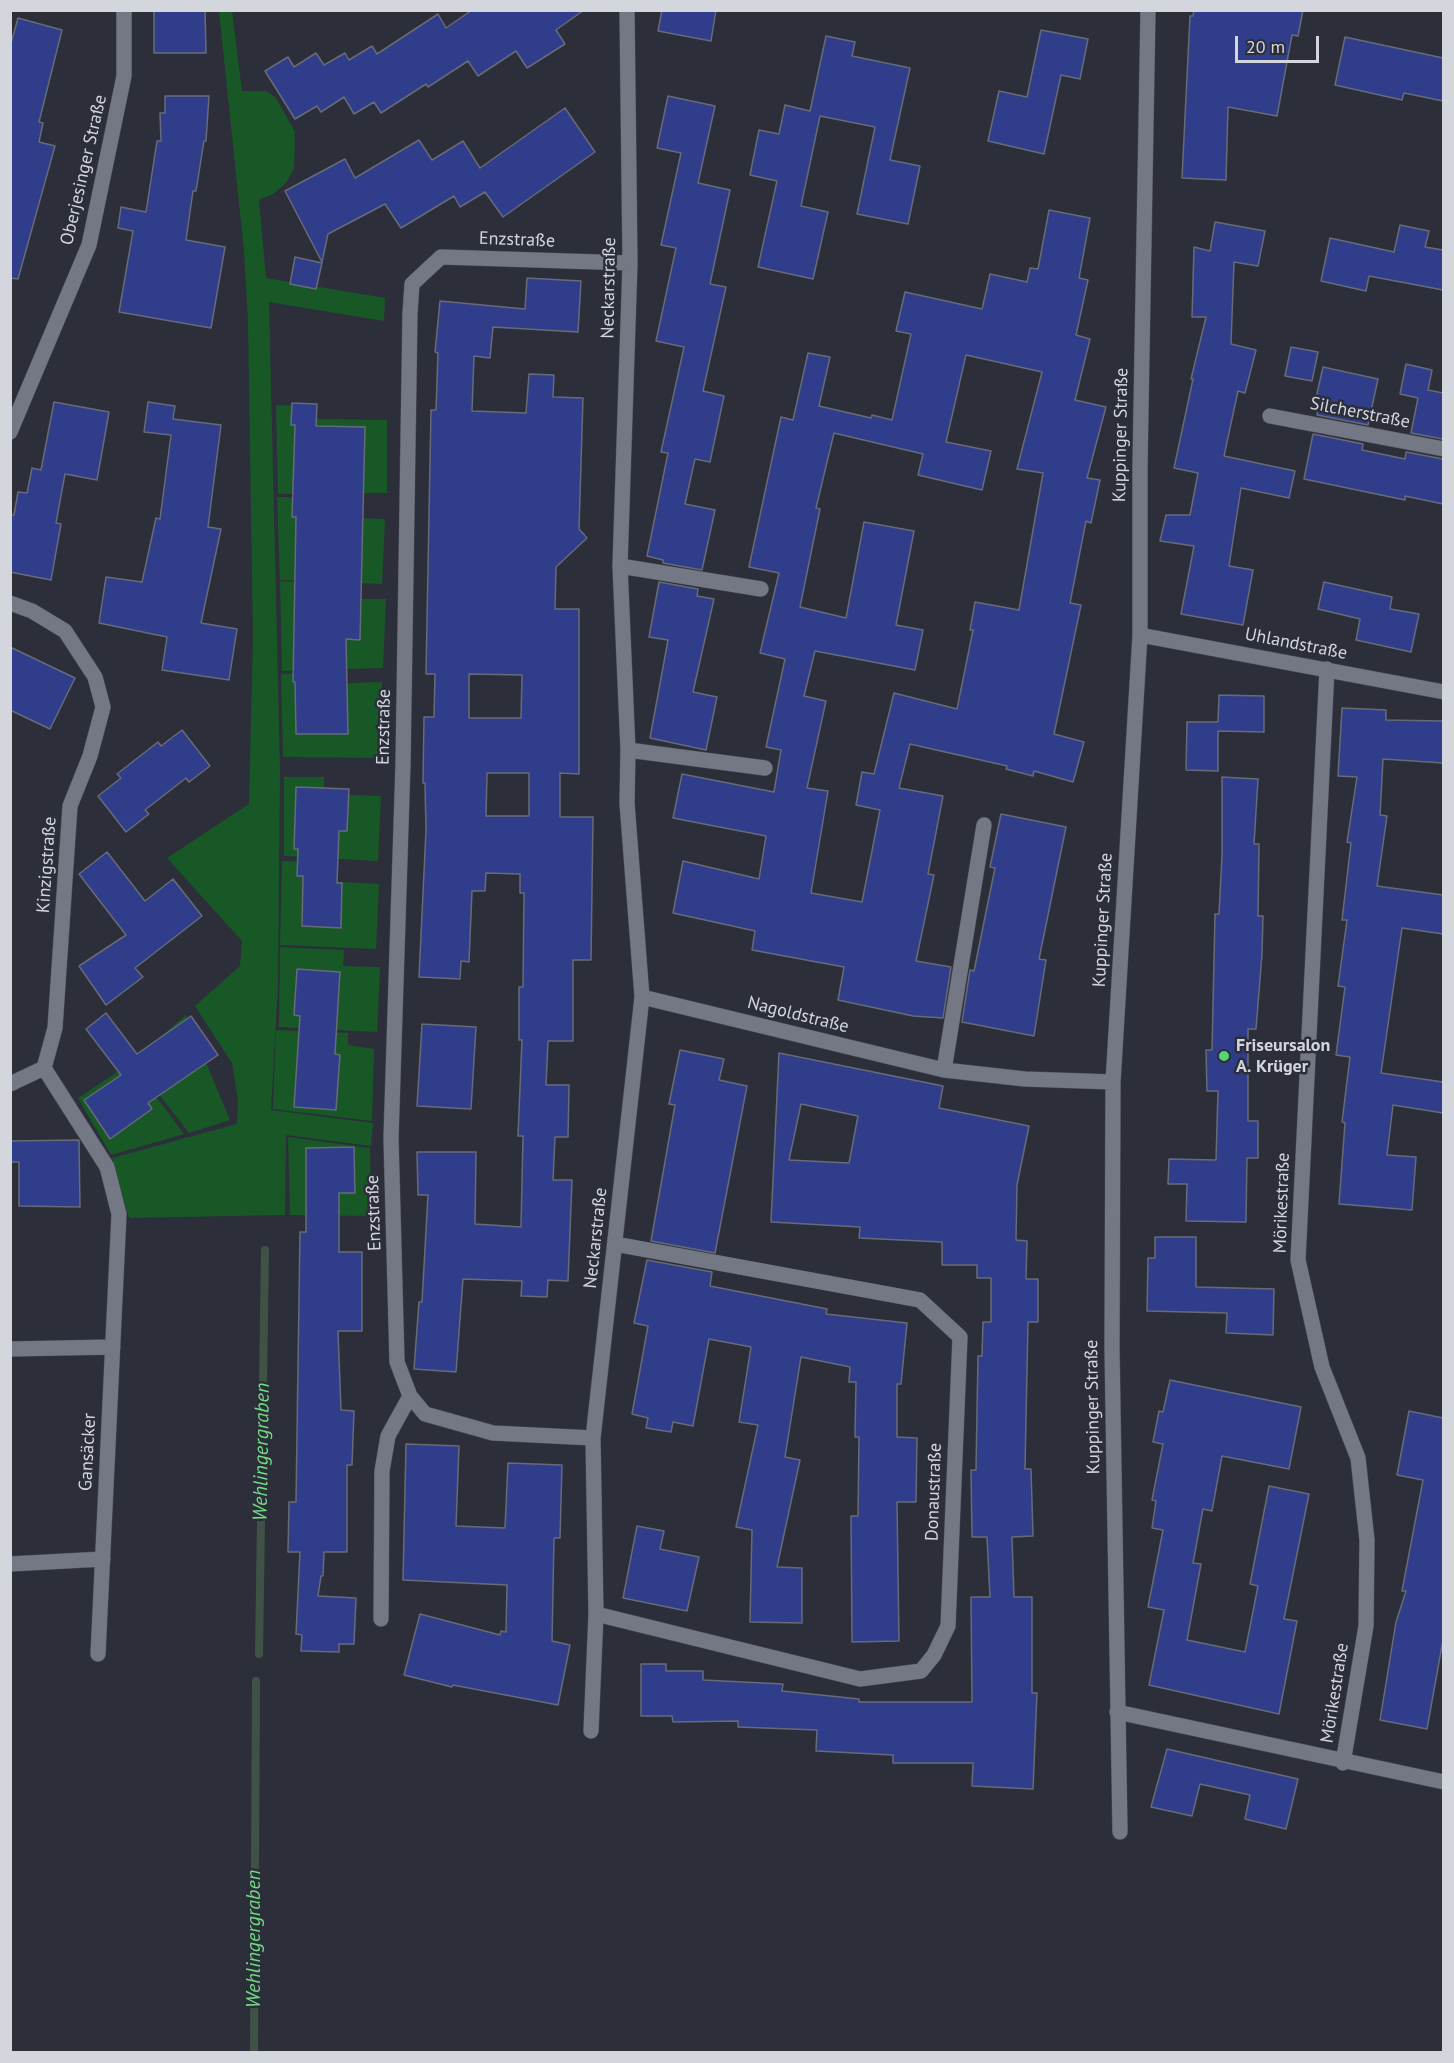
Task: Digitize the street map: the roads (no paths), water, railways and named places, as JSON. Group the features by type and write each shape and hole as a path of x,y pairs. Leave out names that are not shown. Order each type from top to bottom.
{"street":[{"name":"Oberjesinger Straße","path":"10,432 89,245 124,76 124,10"},
{"name":"Neckarstraße","path":"591,1731 596,1614 593,1438 642,997 627,803 628,750 620,566 630,263 627,10"},
{"name":"Kuppinger Straße","path":"1120,1832 1112,1349 1113,1082 1140,634 1140,466 1148,10"},
{"name":"Enzstraße","path":"593,1438 493,1433 425,1414 410,1396 397,1362 391,1138 404,764 412,284 441,257 630,263"},
{"name":"Silcherstraße","path":"1270,416 1443,449"},
{"path":"620,566 761,589"},
{"name":"Kinzigstraße","path":"10,603 32,611 64,631 94,677 103,707 90,756 70,806 55,1028 44,1068"},
{"name":"Uhlandstraße","path":"1140,634 1443,692"},
{"name":"Mörikestraße","path":"1327,669 1298,1260 1322,1367 1358,1458 1367,1540 1366,1626 1343,1763"},
{"path":"628,750 765,768"},
{"path":"944,1070 984,825"},
{"name":"Nagoldstraße","path":"642,997 944,1070 1025,1079 1113,1082"},
{"path":"10,1084 44,1068"},
{"name":"Gansäcker","path":"44,1068 107,1167 119,1215 98,1654"},
{"name":"Donaustraße","path":"596,1614 860,1678 921,1671 934,1655 948,1626 960,1337 920,1300 615,1244"},
{"path":"10,1349 113,1347"},
{"path":"381,1619 382,1471 388,1436 410,1396"},
{"path":"10,1564 103,1558"},
{"path":"1117,1712 1343,1763 1443,1782"}],"waterway":[{"name":"Wehlingergraben","path":"259,1654 265,1250"},
{"name":"Wehlingergraben","path":"254,2052 256,1681"}],"place":[{"name":"Friseursalon A. Krüger","path":"1224,1056"}]}
